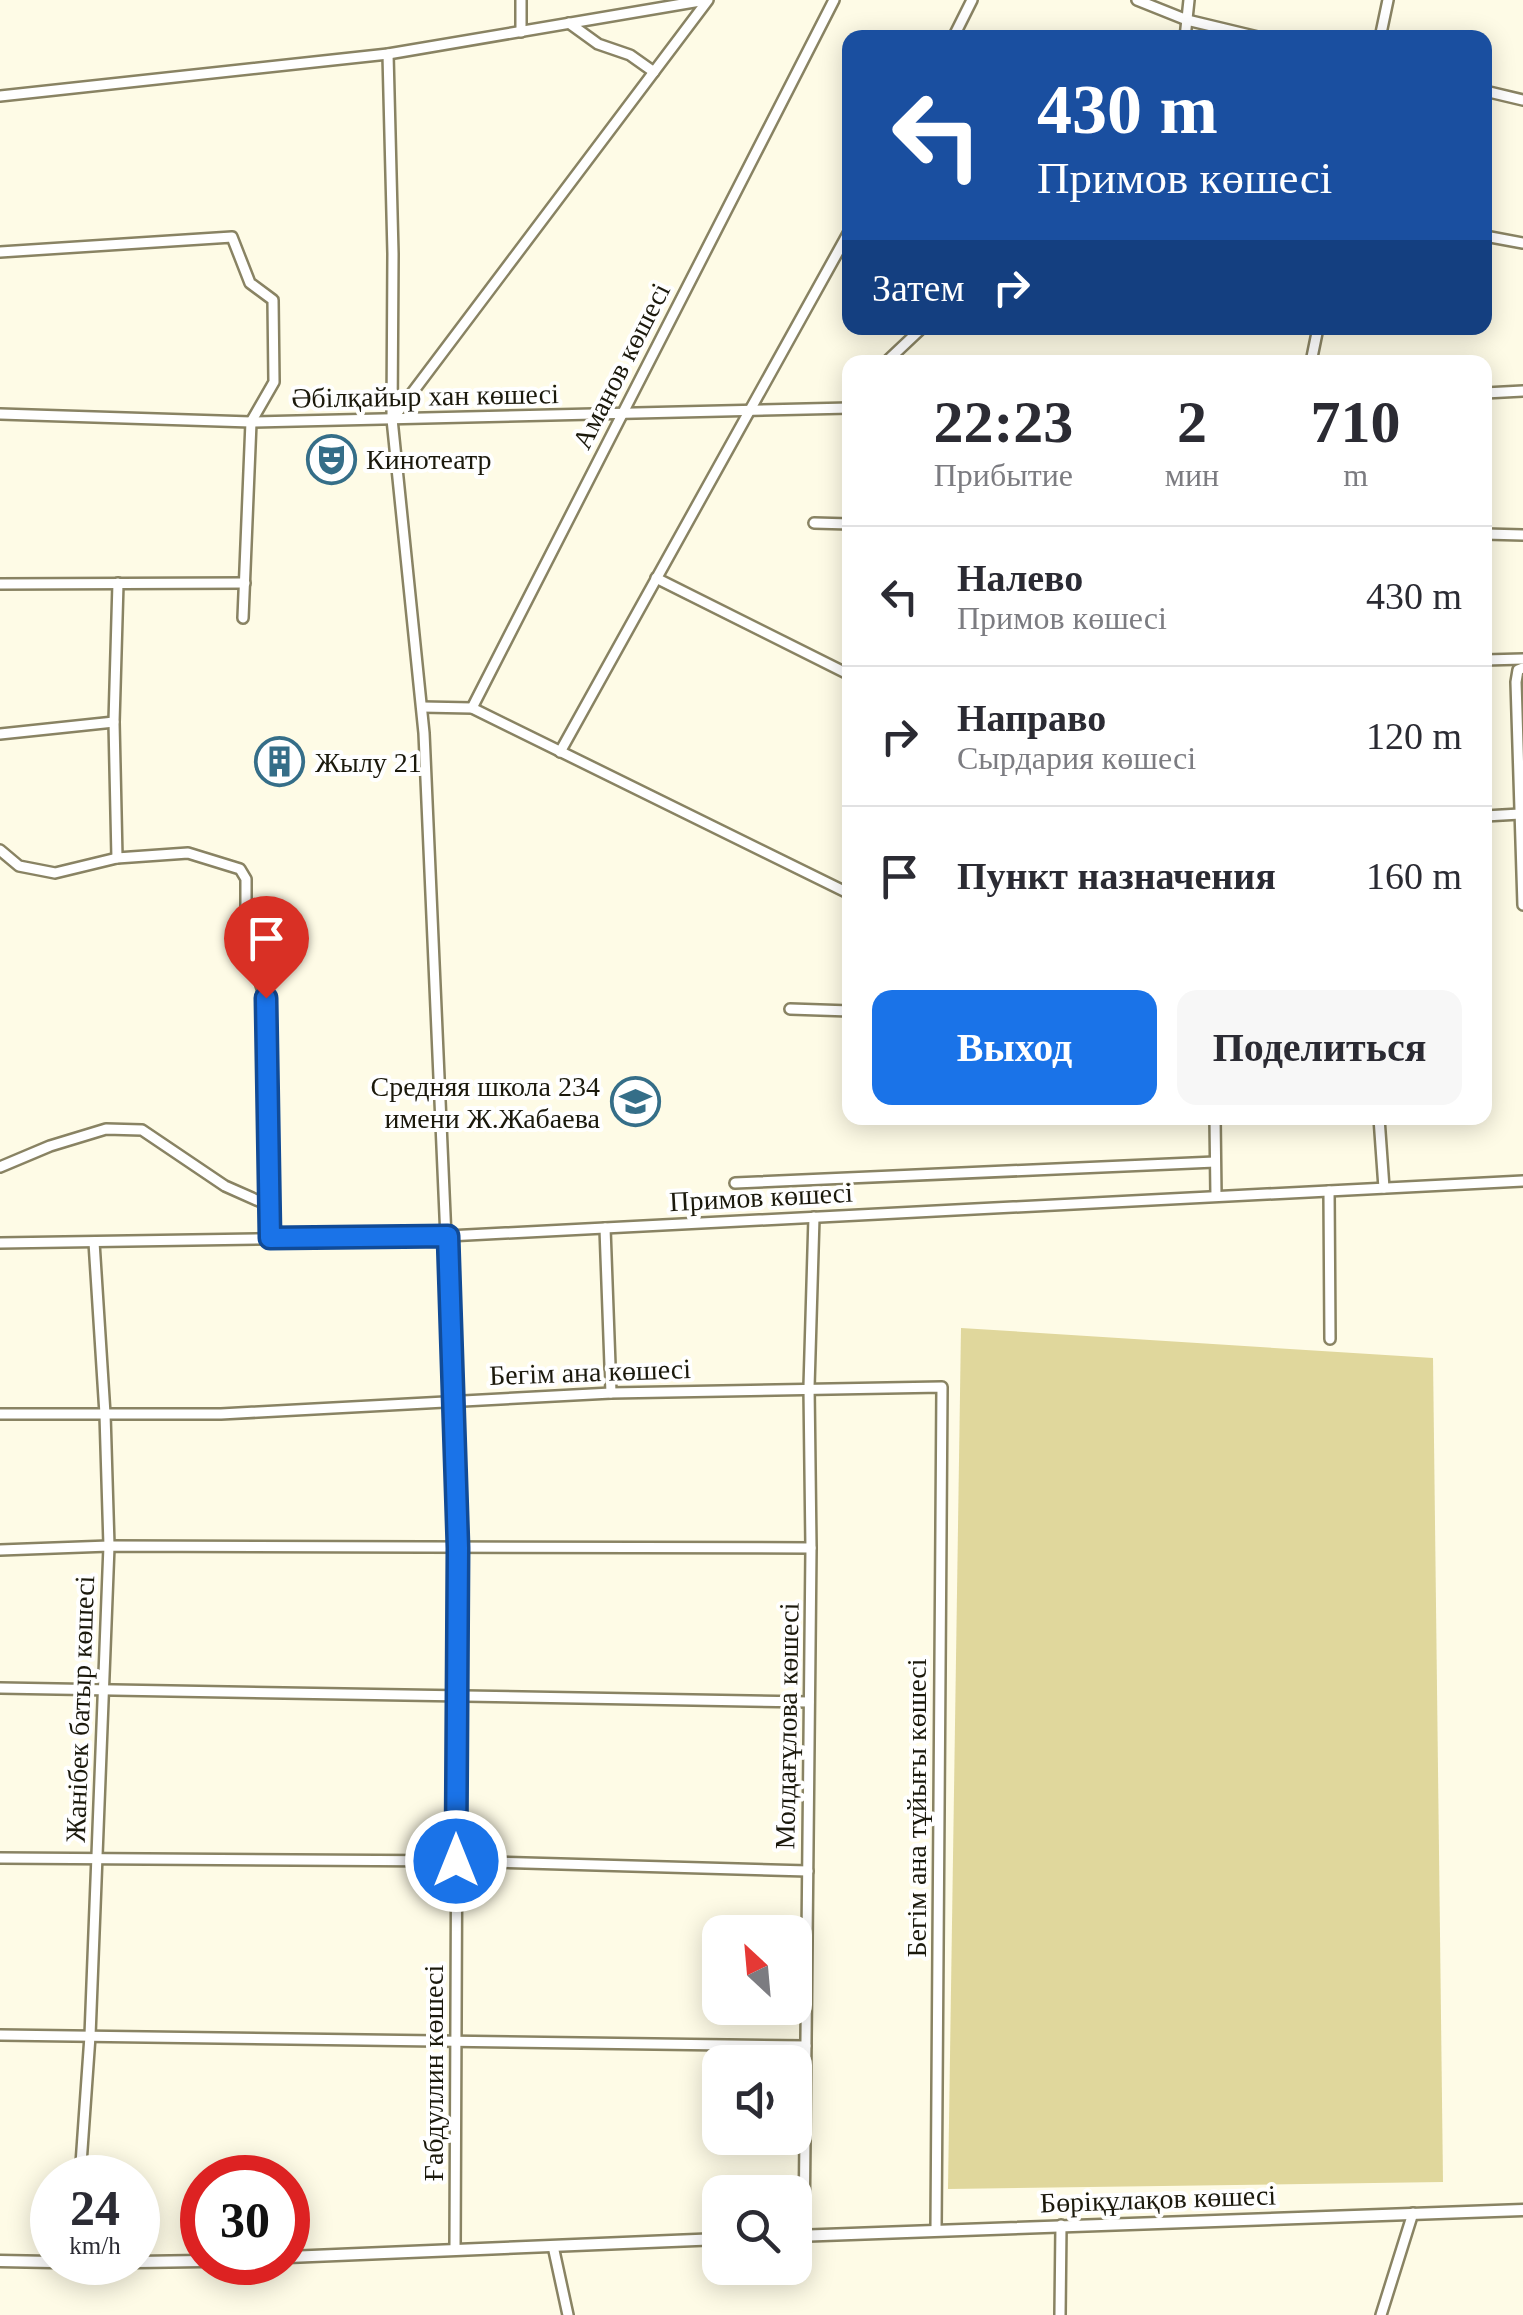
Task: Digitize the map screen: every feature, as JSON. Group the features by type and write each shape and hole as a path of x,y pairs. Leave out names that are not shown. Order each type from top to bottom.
{"street":[{"path":"521,0 522,32"},
{"path":"0,96 388,54 707,0"},
{"path":"392,419 707,0"},
{"name":"Аманов көшесі","path":"472,708 834,0"},
{"path":"957,30 972,0"},
{"path":"1137,0 1187,20 1229,30"},
{"path":"1186,30 1189,0"},
{"path":"1382,30 1388,0"},
{"path":"569,23 598,44 630,55 654,72"},
{"name":"Ғабдуллин көшесі","path":"388,54 394,254 392,419 422,708 448,1236 458,1548 455,2250"},
{"path":"1492,92 1523,100"},
{"path":"0,252 232,237 250,283 273,300 274,382 252,422 244,618"},
{"path":"1492,237 1523,243"},
{"path":"560,752 842,244"},
{"path":"893,355 915,335"},
{"path":"1492,393 1523,391"},
{"name":"Әбілқайыр хан көшесі","path":"0,414 252,422 842,406"},
{"path":"814,523 842,524"},
{"path":"1492,534 1523,535"},
{"path":"656,578 842,670"},
{"path":"117,858 114,722 118,583"},
{"path":"0,584 245,583"},
{"path":"1492,660 1523,659"},
{"path":"1523,668 1518,670 1516,682 1523,905"},
{"path":"422,708 472,708 842,890"},
{"path":"0,734 114,722"},
{"path":"1492,816 1520,814"},
{"path":"0,850 20,866 55,873 117,858 188,853 240,868 246,880 246,938 266,998 270,1238"},
{"path":"790,1009 842,1011"},
{"path":"1215,1125 1216,1196"},
{"path":"1380,1125 1384,1188"},
{"path":"0,1167 106,1129 142,1130 225,1186 270,1206"},
{"path":"735,1183 1216,1162"},
{"name":"Примов көшесі","path":"0,1243 448,1236 1523,1181"},
{"path":"1329,1190 1330,1338"},
{"name":"Молдағұлова көшесі","path":"806,2045 809,1387 814,1217"},
{"path":"605,1228 611,1393"},
{"name":"Жанібек батыр көшесі","path":"82,2155 90,2036 109,1546 106,1414 94,1242"},
{"name":"Бегім ана көшесі","path":"0,1414 221,1414 611,1393 942,1387"},
{"name":"Бегім ана тұйығы көшесі","path":"936,2230 942,1387"},
{"path":"0,1550 109,1546 811,1548"},
{"path":"0,1688 809,1702"},
{"path":"0,1858 456,1861 808,1871"},
{"path":"0,2035 748,2045"},
{"name":"Бөріқұлақов көшесі","path":"812,2235 1523,2210"},
{"path":"1381,2315 1413,2213"},
{"path":"1060,2315 1061,2225"},
{"path":"310,2256 702,2240"},
{"path":"552,2246 568,2315"},
{"path":"0,2261 30,2262"}],"shaded area":[{"path":"961,1328 1433,1358 1443,2182 948,2189"}],"place":[{"name":"Кинотеатр","path":"331,459"},
{"name":"Жылу 21","path":"280,762"},
{"name":"Средняя школа 234 имени Ж.Жабаева","path":"635,1102"}],"route":[{"path":"266,998 270,1238 448,1236 458,1548 456,1861"}]}
